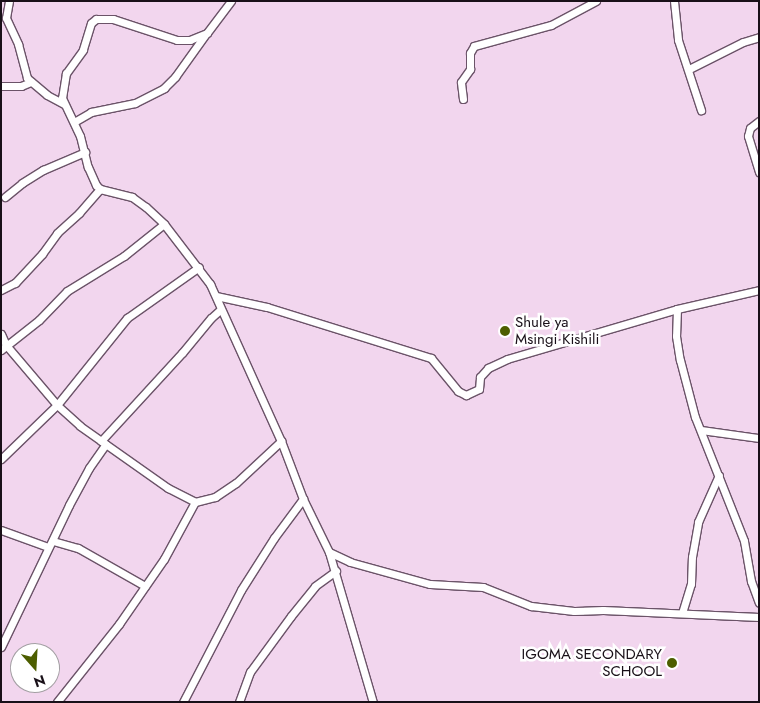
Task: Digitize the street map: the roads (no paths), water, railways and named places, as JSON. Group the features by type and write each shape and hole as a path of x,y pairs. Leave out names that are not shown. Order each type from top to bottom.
{"street":[{"path":"9,1 6,18 18,44 25,74 31,82 47,95 64,104"},
{"path":"74,122 91,112 135,103 164,88 175,77 232,1"},
{"path":"463,99 461,82 470,69 470,53 474,46 551,25 596,1"},
{"path":"674,1 678,40 701,110"},
{"path":"100,189 88,167 85,152 74,122 64,104 61,92 66,72 83,50 91,23 96,19 113,19 177,40 199,38 207,33"},
{"path":"689,69 743,42 759,37"},
{"path":"1,86 21,86 31,82"},
{"path":"759,122 750,128 748,136 759,172"},
{"path":"5,197 22,183 43,170 85,152"},
{"path":"100,189 120,193 139,201 164,224 199,267 216,296 281,441 303,499 329,552 373,702"},
{"path":"1,290 15,283 42,254 57,233 79,213 100,189"},
{"path":"4,348 39,320 68,291 124,256 164,224"},
{"path":"1,459 57,405 127,318 149,300 199,267"},
{"path":"216,296 267,308 431,358 458,391 466,395 479,389 480,377 496,363 677,309 759,290"},
{"path":"677,309 676,336 680,360 701,430 744,541 751,581 759,603"},
{"path":"1,647 50,544 104,442 211,318 221,310"},
{"path":"1,334 4,348 57,405 168,488 195,502 215,497 236,482 281,441"},
{"path":"701,430 759,438"},
{"path":"682,613 690,584 698,522 719,475"},
{"path":"184,702 241,590 274,538 303,499"},
{"path":"57,702 119,624 164,559 195,502"},
{"path":"1,530 50,544 78,548 145,586"},
{"path":"329,552 350,562 430,584 483,587 531,606 574,611 682,613 759,617"},
{"path":"239,702 250,672 291,616 315,586 336,571"}],"place":[{"name":"Shule ya Msingi Kishili","path":"505,331"},
{"name":"IGOMA SECONDARY SCHOOL","path":"672,663"}]}
